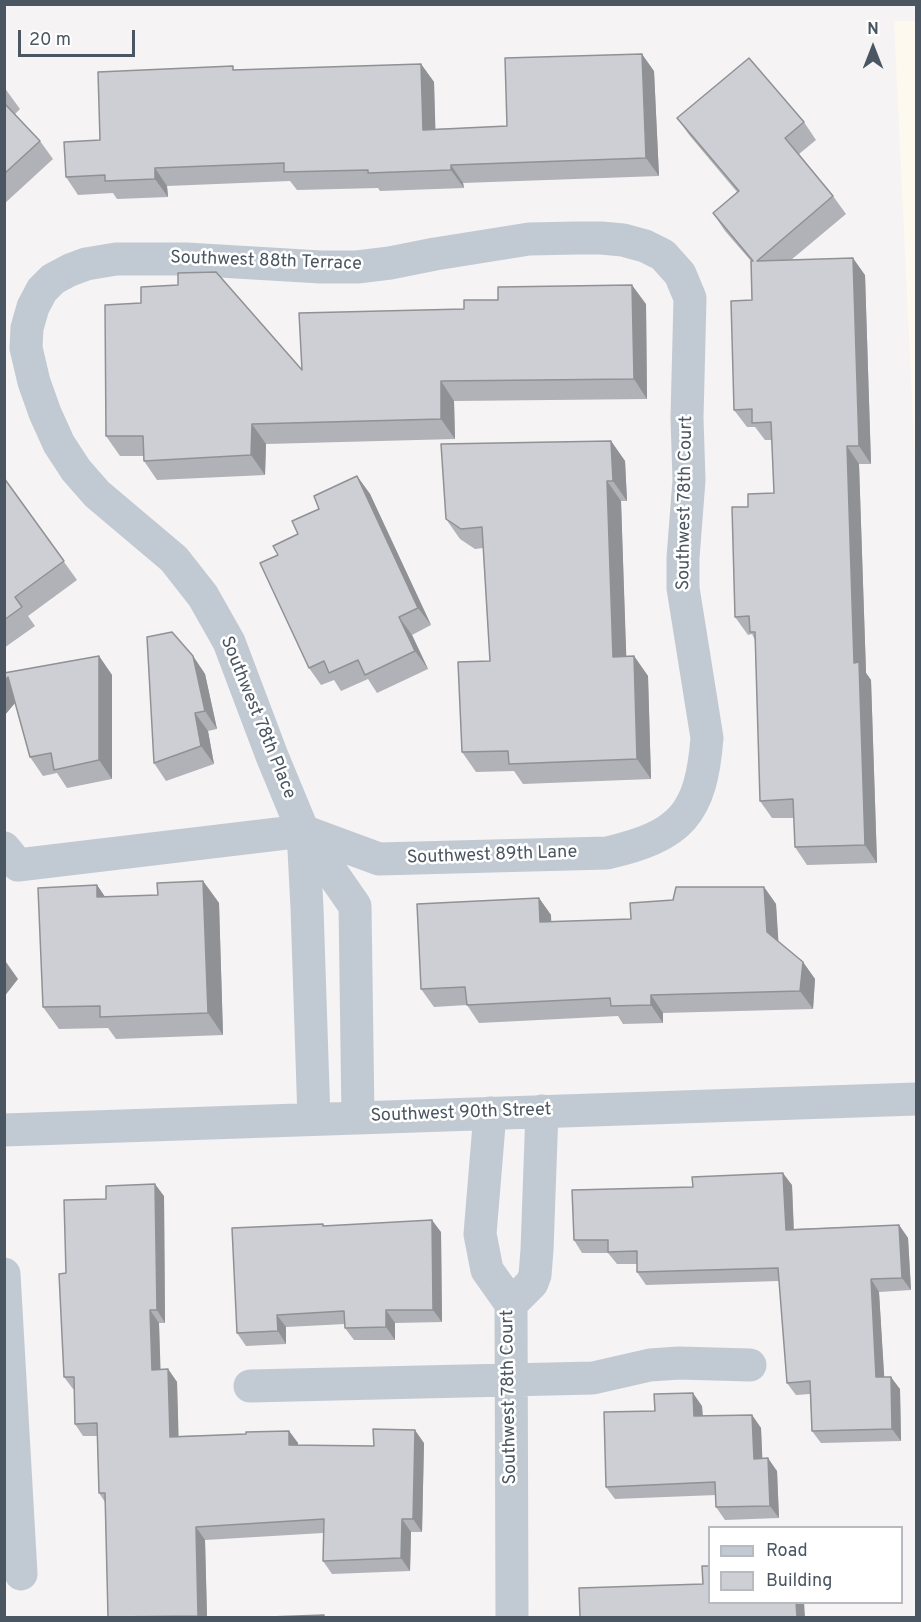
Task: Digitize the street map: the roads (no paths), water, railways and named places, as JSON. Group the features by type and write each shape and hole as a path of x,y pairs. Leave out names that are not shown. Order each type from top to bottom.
{"street":[{"name":"Southwest 88th Terrace","path":"26,348 27,328 33,307 42,290 53,279 70,270 100,260 186,258 321,267 357,267 529,239 577,238 622,240 645,246 663,255"},
{"name":"Southwest 78th Court","path":"663,255 680,274 690,298 687,418 689,480 683,588 707,738 701,784 693,803 679,824"},
{"name":"Southwest 78th Place","path":"26,348 34,382 45,413 58,444 76,470 105,502 174,559 190,577 212,611 229,642 303,831"},
{"name":"Southwest 89th Lane","path":"4,848 18,865 303,831 379,859 607,853 636,846 658,837 679,824"},
{"path":"303,831 355,906 358,1118"},
{"path":"303,831 314,1119"},
{"name":"Southwest 90th Street","path":"4,1130 916,1099"},
{"path":"511,1304 532,1283 534,1275 542,1111"},
{"name":"Southwest 78th Court","path":"490,1113 480,1234 487,1270 511,1304 512,1617"},
{"path":"4,1274 21,1574"},
{"path":"250,1386 593,1378 650,1365 679,1363 750,1365"}]}
